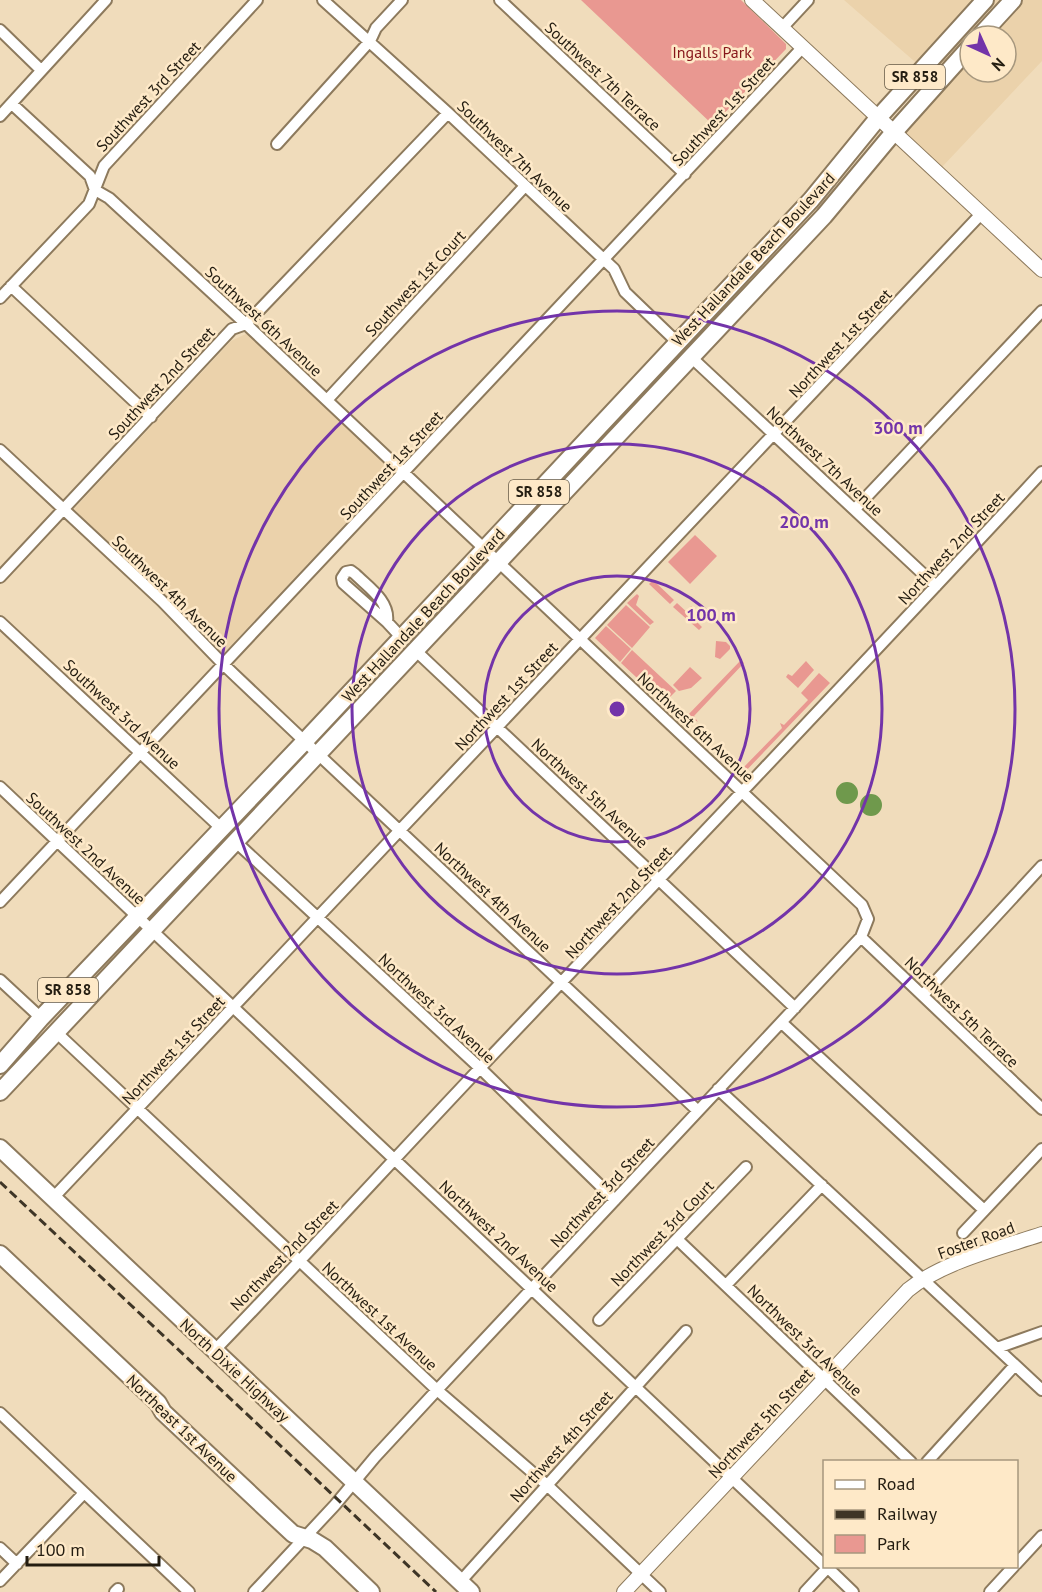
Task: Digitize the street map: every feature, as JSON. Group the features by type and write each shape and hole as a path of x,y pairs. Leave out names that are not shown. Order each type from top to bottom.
{"main road":[{"name":"West Hallandale Beach Boulevard","path":"0,1065 41,1018 485,550 811,200 878,118 985,0"},
{"path":"979,24 999,0"},
{"path":"990,24 1013,0"},
{"name":"West Hallandale Beach Boulevard","path":"0,1092 693,358 824,216 958,60"},
{"path":"693,358 690,352 700,318"},
{"path":"666,386 677,359 679,350 677,342"},
{"name":"North Dixie Highway","path":"0,1148 465,1587"},
{"name":"Northeast 1st Avenue","path":"0,1254 293,1534 325,1548 371,1592"}],"street":[{"path":"0,116 106,0"},
{"name":"Southwest 3rd Street","path":"0,298 89,204 104,166 256,0"},
{"name":"Southwest 7th Avenue","path":"323,0 448,113 604,260 617,273 625,292 677,342"},
{"path":"277,144 370,41 376,28 402,0"},
{"name":"Southwest 7th Terrace","path":"500,0 686,174"},
{"path":"752,0 1042,270"},
{"path":"782,28 808,0"},
{"path":"0,30 41,70"},
{"name":"Southwest 1st Street","path":"0,902 802,48"},
{"name":"Southwest 6th Avenue","path":"12,104 90,176 95,190 109,198 246,324 498,562"},
{"name":"Southwest 2nd Street","path":"0,577 231,329 246,324 448,113"},
{"name":"Southwest 1st Court","path":"327,400 525,186"},
{"name":"Northwest 1st Street","path":"52,1198 981,214"},
{"path":"11,286 151,417"},
{"path":"855,510 1042,311"},
{"name":"Northwest 7th Avenue","path":"693,358 936,586"},
{"name":"Southwest 4th Avenue","path":"0,450 162,602 318,754"},
{"name":"Northwest 2nd Street","path":"214,1351 1042,472"},
{"name":"Northwest 6th Avenue","path":"498,562 862,905 868,919"},
{"path":"387,621 388,613 384,602 355,573 346,572 343,575 343,582 387,621 401,637"},
{"name":"Southwest 3rd Avenue","path":"0,622 222,829"},
{"name":"Northwest 5th Avenue","path":"415,650 795,1008"},
{"name":"Northwest 4th Avenue","path":"318,754 698,1111"},
{"name":"Southwest 2nd Avenue","path":"0,787 152,930"},
{"name":"Northwest 3rd Avenue","path":"236,842 480,1068 615,1200"},
{"path":"923,995 1042,866"},
{"name":"Northwest 3rd Street","path":"254,1592 437,1390 861,937 868,919"},
{"name":"Northwest 2nd Avenue","path":"152,930 823,1562"},
{"name":"Northwest 5th Terrace","path":"861,937 1042,1109"},
{"path":"0,980 41,1018"},
{"path":"782,1023 984,1210"},
{"name":"Northwest 1st Avenue","path":"57,1033 437,1390 547,1485 660,1592"},
{"path":"718,1089 1042,1390"},
{"path":"963,1233 1042,1149"},
{"name":"Northwest 3rd Court","path":"599,1320 746,1167"},
{"path":"727,1284 822,1185"},
{"name":"Foster Road","path":"922,1278 1042,1234"},
{"name":"Northwest 3rd Avenue","path":"678,1239 727,1284 823,1380 910,1460"},
{"name":"Northwest 5th Street","path":"624,1592 908,1290 922,1278"},
{"name":"Northwest 4th Street","path":"465,1587 547,1485 686,1331"},
{"path":"997,1348 1042,1332"},
{"path":"928,1460 1015,1365"},
{"path":"0,1413 189,1592"},
{"path":"0,1581 84,1494"},
{"path":"1018,1561 1042,1536"},
{"path":"0,1548 16,1564"},
{"path":"805,1592 825,1568"},
{"name":"Northwest 2nd Avenue","path":"829,1568 853,1592"},
{"path":"990,1592 1012,1568"}],"shaded area":[{"path":"844,0 1042,0 1042,61 942,167 904,131 945,88"},
{"path":"248,333 394,472 223,654 74,509 231,341"},
{"path":"847,782 855,785 858,793 855,801 847,804 839,801 836,793 839,785"},
{"path":"871,794 879,797 882,805 879,813 871,816 863,813 860,805 863,797"}],"green space":[{"name":"Ingalls Park","path":"581,0 741,0 786,44 786,49 713,125"},
{"path":"695,535 717,556 690,584 668,562"},
{"path":"653,580 674,600 670,604 649,584"},
{"path":"637,594 639,596 636,605 654,622 650,625 627,603"},
{"path":"677,603 690,615 692,606 693,618 702,627 699,630 673,607"},
{"path":"626,605 650,627 632,648 607,625"},
{"path":"606,626 631,649 620,662 595,638"},
{"path":"716,641 726,642 730,646 730,649 720,659 715,657"},
{"path":"632,650 676,691 664,703 621,663"},
{"path":"741,660 744,663 694,716 698,722 692,718 689,722 685,718"},
{"path":"806,661 814,670 798,688 786,677 788,674 792,676"},
{"path":"690,667 702,678 691,688 679,691 673,685"},
{"path":"819,673 830,683 741,776 733,768 736,766 741,770 782,728 780,723 784,725 808,700 801,693"}],"railway":[{"path":"0,1182 436,1592"}]}
